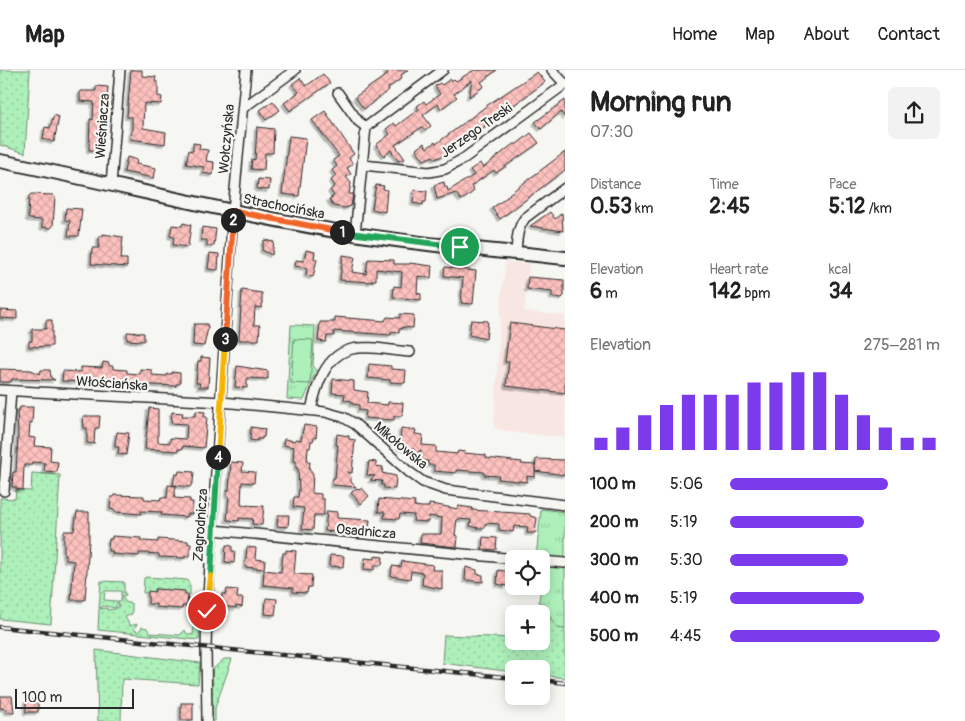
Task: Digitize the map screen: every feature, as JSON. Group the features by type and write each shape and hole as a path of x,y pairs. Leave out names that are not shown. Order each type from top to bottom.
{"main road":[{"name":"Strachocińska","path":"0,161 233,211 355,234 565,258"}],"street":[{"name":"Wieśniacza","path":"111,185 120,70"},
{"name":"Wołczyńska","path":"233,211 246,70"},
{"path":"243,108 295,70"},
{"path":"355,234 366,127 443,70"},
{"path":"552,70 565,84"},
{"name":"Jerzego Treski","path":"363,165 428,172 445,169 463,159 565,84"},
{"path":"338,93 358,120 366,127"},
{"path":"516,253 518,231 521,223 565,188"},
{"name":"Zagrodnicza","path":"207,721 206,647 233,211"},
{"path":"312,410 325,370 341,354 352,349 365,348 410,352"},
{"name":"Włościańska","path":"0,390 222,402"},
{"path":"4,491 11,391"},
{"name":"Mikołowska","path":"222,402 312,410 343,416 355,424 422,482 446,490 565,505"},
{"name":"Osadnicza","path":"214,530 505,558"},
{"path":"550,562 565,563"}],"shaded area":[{"path":"506,262 529,264 524,311 565,316 565,437 516,433 494,428 502,290"}],"green space":[{"path":"0,70 30,70 25,153 0,145"},
{"path":"291,325 315,326 313,365 316,371 304,400 287,399"},
{"path":"294,339 313,340 310,384 291,383"},
{"path":"32,473 60,475 51,624 0,619 0,498 15,499 16,490 31,491"},
{"path":"541,509 565,512 565,629 558,628 551,619 550,605 539,602 540,595 550,595 550,550 537,550"},
{"path":"144,578 187,580 190,585 190,595 185,594 184,591 155,589 155,592 143,593"},
{"path":"101,581 124,582 124,593 126,595 121,596 121,591 105,591 104,600 117,601 115,608 105,606 99,608"},
{"path":"121,597 123,597 125,602 132,604 132,614 125,617 130,626 137,624 134,629 138,632 142,627 147,628 150,633 180,635 185,630 187,634 193,635 194,625 200,626 199,640 98,630 99,609 115,609 119,606 118,601 121,601"},
{"path":"550,616 558,628 565,629 565,678 550,676 550,660 505,660 505,671 442,663 444,635 505,638 505,650 550,650"},
{"path":"96,650 200,663 198,684 122,679 121,721 98,721"},
{"path":"224,659 232,659 215,708 215,721 211,721 212,670"}],"building":[{"path":"131,70 142,70 142,76 156,77 155,82 158,82 158,96 162,97 161,104 144,103 143,128 166,132 165,144 130,139 132,117 127,117"},
{"path":"385,70 408,70 401,75 402,78 388,88 389,90 364,109 355,97 388,74"},
{"path":"474,70 497,70 481,82 484,86 469,97 472,80 454,94 457,97 441,109 438,104 423,115 431,126 425,131 422,127 395,145 405,159 398,161 391,150 384,156 376,145 390,134 386,129 394,123 396,126 419,109 417,106 424,101 426,104 440,94 435,86 440,83 442,85 450,79 451,81 454,79 456,81"},
{"path":"537,72 545,82 449,153 435,159 433,156 424,160 416,149 424,143 427,148 435,142 436,144 489,104"},
{"path":"323,74 330,83 290,111 284,103 299,92 292,84 300,78 306,86"},
{"path":"96,86 108,87 106,107 101,106 101,120 105,120 102,151 89,150 90,119 93,120 94,102 80,101 80,91 96,91"},
{"path":"565,100 565,118 561,112 541,129 535,122"},
{"path":"273,101 280,110 266,120 260,110"},
{"path":"325,111 354,154 349,158 353,164 347,168 351,174 346,177 351,183 349,194 353,194 351,206 345,208 333,206 329,199 334,196 330,190 335,186 331,180 336,176 332,170 337,166 333,160 339,156 312,120"},
{"path":"54,115 59,117 54,142 43,139 45,127 50,128"},
{"path":"257,127 274,129 273,153 265,153 264,170 251,169 252,159 255,160"},
{"path":"531,133 539,143 496,173 494,170 471,186 474,191 465,198 461,200 456,193 437,199 434,185 444,182 448,191 474,175 470,170 480,163 483,168 513,144 517,144"},
{"path":"289,136 306,138 299,196 282,194"},
{"path":"193,143 200,144 199,149 208,150 206,161 214,162 213,175 203,173 204,167 186,164 189,150 193,151"},
{"path":"565,152 565,170 500,219 492,208"},
{"path":"127,157 137,160 136,164 156,168 154,178 124,172"},
{"path":"258,179 270,180 269,190 257,189"},
{"path":"376,185 384,186 383,189 387,190 385,212 372,209"},
{"path":"414,190 427,191 426,202 423,202 423,205 413,203"},
{"path":"31,194 53,195 55,197 53,226 51,228 42,227 42,220 28,218 29,196"},
{"path":"66,208 82,209 79,236 68,236 70,221 65,220"},
{"path":"550,212 555,219 562,213 563,231 530,226"},
{"path":"183,223 191,225 188,247 173,245 174,237 170,236 172,225 182,226"},
{"path":"202,227 216,229 214,246 207,246 207,240 201,240"},
{"path":"103,234 123,237 121,259 127,259 127,267 91,264 92,248 99,248 99,236 103,236"},
{"path":"264,240 274,242 272,255 262,250"},
{"path":"306,250 315,252 314,259 317,259 313,277 306,275 307,268 295,266 296,260 304,261"},
{"path":"210,253 219,254 218,270 208,269"},
{"path":"343,255 355,257 352,272 366,274 368,259 394,260 394,264 410,263 432,266 431,278 418,276 417,293 421,294 421,300 393,297 394,286 401,287 402,272 376,269 376,280 372,280 372,282 340,280"},
{"path":"445,267 476,271 473,304 461,303 463,278 444,276"},
{"path":"528,277 564,280 564,296 562,298 552,297 552,292 527,289"},
{"path":"242,290 262,293 262,308 255,307 254,325 260,325 259,340 239,340"},
{"path":"0,310 17,311 17,319 0,318"},
{"path":"400,314 414,315 413,328 402,327 402,329 399,329 399,333 391,332 391,335 334,331 334,336 327,336 326,342 318,341 320,322 335,322 335,317 385,321 387,317 400,318"},
{"path":"46,320 52,320 52,346 29,347 29,341 32,341 32,329 46,329"},
{"path":"471,320 488,321 486,339 469,335"},
{"path":"510,323 565,330 565,393 506,386 509,362 505,362"},
{"path":"194,324 207,324 208,328 204,346 193,345"},
{"path":"127,332 144,333 144,341 127,340"},
{"path":"201,357 210,358 208,387 199,387 200,383 196,383 198,361 201,361"},
{"path":"103,362 109,363 109,366 113,366 113,369 127,370 127,373 140,374 140,369 152,370 152,375 167,376 167,374 172,374 172,372 180,373 180,384 176,384 176,386 62,381 63,371 81,372 81,367 102,368"},
{"path":"369,364 391,366 391,369 406,370 405,383 368,378"},
{"path":"237,366 268,371 268,379 247,378 247,388 235,387"},
{"path":"0,369 31,370 40,374 41,370 50,370 51,378 55,380 12,379 11,382 0,382"},
{"path":"333,379 354,381 354,390 368,392 367,403 388,405 388,402 403,403 402,416 394,416 394,420 365,418 366,411 359,410 359,405 352,404 352,401 344,400 345,394 332,393"},
{"path":"20,407 33,407 29,437 35,438 34,446 51,447 50,461 58,462 57,472 44,471 45,463 32,462 32,465 24,465 23,490 12,487 13,472 16,472 17,410"},
{"path":"149,408 158,409 158,442 170,443 170,438 186,439 187,424 171,423 172,412 183,413 182,416 195,416 196,411 205,412 204,417 207,417 204,448 183,446 178,451 145,449"},
{"path":"83,416 100,416 99,428 95,428 94,444 87,443 87,428 84,428"},
{"path":"304,425 317,427 316,438 314,437 310,448 308,448 307,462 310,462 309,470 313,473 312,493 321,494 321,499 324,499 324,515 314,515 313,530 302,529 304,508 293,507 294,497 298,497 299,490 298,469 296,468 296,461 293,461 294,447 283,445 284,439 301,440"},
{"path":"251,427 265,429 264,437 257,439 257,441 250,440"},
{"path":"401,428 416,430 415,434 423,435 422,445 436,446 436,452 457,454 458,451 486,455 486,458 535,465 535,477 527,476 527,482 498,479 499,476 484,475 484,472 456,470 456,473 434,471 434,465 428,465 428,461 421,460 421,450 414,455 414,449 400,448"},
{"path":"117,432 129,433 126,455 118,454 119,447 115,447"},
{"path":"337,434 349,436 349,439 355,440 352,473 347,472 351,477 351,482 356,487 332,485 333,478 335,478"},
{"path":"536,459 565,460 565,475 535,471"},
{"path":"369,461 376,462 376,466 383,467 382,473 396,476 395,489 384,488 384,485 381,485 382,481 370,480 375,476 367,475"},
{"path":"231,462 243,463 242,471 255,472 254,483 242,482 241,505 264,506 262,525 252,524 253,519 239,518 239,521 227,520 229,496 227,496 227,490 229,490"},
{"path":"179,471 194,472 193,482 190,487 173,485 175,474 178,475"},
{"path":"168,485 176,486 174,498 190,499 190,502 193,502 192,514 188,514 187,517 161,515 162,512 141,511 141,514 115,512 115,510 110,509 111,497 114,497 114,495 144,496 144,499 160,500 161,497 167,498"},
{"path":"357,488 359,490 362,488 369,496 361,504 351,493"},
{"path":"379,499 415,502 414,506 422,507 429,507 429,504 458,509 458,506 473,508 472,510 530,514 530,516 537,518 535,533 527,533 528,527 514,526 513,532 499,530 499,524 486,523 485,528 478,528 470,526 471,520 457,519 455,535 458,536 457,547 420,543 421,534 441,534 442,518 429,516 428,522 413,521 414,515 400,514 399,519 384,518 385,512 378,512"},
{"path":"327,511 337,512 337,518 370,520 368,535 325,531"},
{"path":"77,512 89,512 85,600 71,600 74,561 66,560 66,556 64,556 64,531 74,531"},
{"path":"278,515 289,515 288,527 277,526"},
{"path":"112,536 141,538 141,541 158,542 158,539 188,541 188,544 191,544 190,556 185,556 185,558 159,557 159,554 144,553 139,553 139,556 112,554 113,551 108,551 109,539 112,539"},
{"path":"483,537 497,538 496,550 482,549"},
{"path":"226,545 232,546 232,551 235,551 234,563 225,562"},
{"path":"247,547 256,548 255,559 265,560 264,569 245,567"},
{"path":"286,550 296,551 294,574 312,575 311,587 308,587 307,593 293,592 293,588 263,585 264,570 281,572 283,553 286,553"},
{"path":"330,555 344,556 343,567 329,566"},
{"path":"375,556 383,557 382,565 375,565 374,570 364,569 365,558 375,559"},
{"path":"402,561 433,565 432,570 442,570 442,589 422,585 423,573 411,571 410,579 391,576 392,566 401,567"},
{"path":"466,567 477,570 477,574 483,575 483,582 465,580"},
{"path":"498,570 505,571 505,586 497,584"},
{"path":"155,589 185,591 185,594 188,594 187,606 182,606 182,609 156,607 156,604 148,604 148,591 155,592"},
{"path":"227,589 238,590 237,598 243,598 242,607 221,606 222,594 226,594"},
{"path":"266,598 277,599 275,615 265,614"},
{"path":"0,696 12,696 14,712 6,712 6,709 0,708"},
{"path":"26,700 38,700 38,712 26,712"},
{"path":"181,703 193,703 193,720 181,720"}],"railway":[{"path":"0,627 505,677"},
{"path":"550,681 565,683"}],"route":[{"path":"207,611 210,590 233,211 355,234 460,247"}]}
